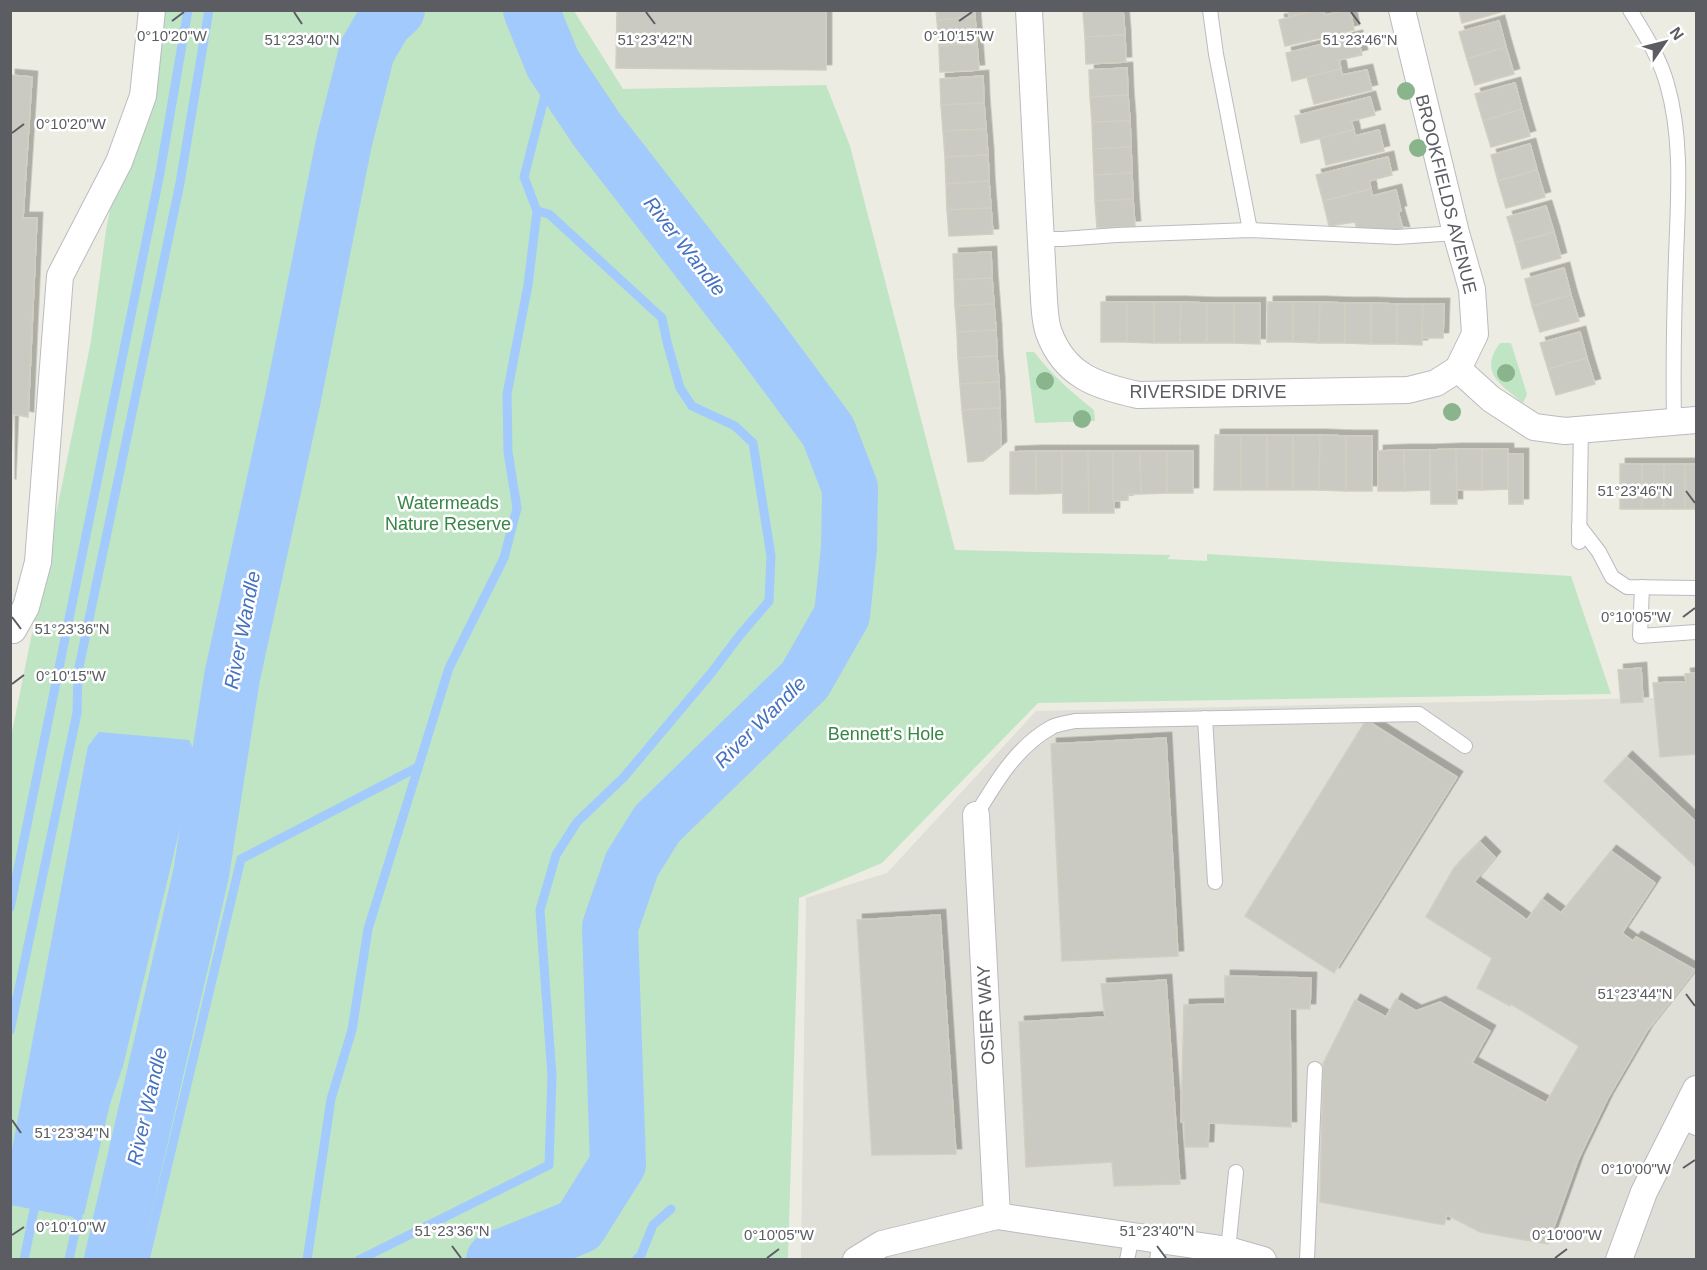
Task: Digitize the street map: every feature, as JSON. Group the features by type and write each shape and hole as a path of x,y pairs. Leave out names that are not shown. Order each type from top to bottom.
{"street":[{"path":"10,630 13,630 26,607 38,562 60,276 119,162 143,96 152,10"},
{"name":"RIVERSIDE DRIVE","path":"1029,10 1040,238 1048,332 1059,354 1078,375 1105,388 1137,395 1408,390 1436,383 1458,369"},
{"name":"BROOKFIELDS AVENUE","path":"1402,10 1456,233 1472,289 1475,334 1458,369"},
{"path":"1458,369 1491,399 1534,427 1565,431 1685,421"},
{"name":"OSIER WAY","path":"976,815 997,1216"},
{"path":"1619,1260 1644,1192 1688,1125 1695,1095"},
{"path":"856,1260 882,1244 997,1216 1129,1248 1228,1251 1263,1260"}],"lane":[{"path":"1210,10 1216,54 1250,230"},
{"path":"1630,10 1659,61 1667,84 1677,132 1678,201 1673,341 1685,421"},
{"path":"1040,238 1062,239 1117,234 1250,230 1397,237 1456,233"},
{"path":"1579,542 1581,429"},
{"path":"1579,526 1599,552 1612,577 1627,586 1696,588"},
{"path":"1642,587 1640,636 1696,632"},
{"path":"976,815 1003,771 1032,741 1053,726 1074,721 1419,714 1465,746"},
{"path":"1205,718 1215,882"},
{"path":"1307,1260 1315,1069"},
{"path":"1228,1251 1236,1172"}],"shaded area":[{"path":"1696,697 1696,1259 801,1260 806,898 887,873 1036,711"}],"green space":[{"name":"Watermeads Nature Reserve","path":"148,11 574,11 623,89 826,85 850,146 955,550 1171,555 1167,559 1207,561 1207,554 1571,576 1611,694 1038,703 882,863 799,898 788,1257 785,1259 11,1260 11,737 91,341 106,230"},
{"path":"1500,343 1511,343 1527,394 1523,403 1500,384 1492,370 1491,362"},
{"path":"1026,352 1034,352 1062,383 1094,410 1095,421 1035,423"}],"water":[{"path":"99,732 189,740 200,762 189,790 123,1066 110,1104 84,1214 78,1218 11,1205 10,1160 88,746"}],"building":[{"path":"617,10 826,10 826,70 616,68"},
{"path":"936,10 975,10 975,17 937,20"},
{"path":"1123,10 1125,35 1085,37 1083,12"},
{"path":"1288,10 1317,10 1289,17"},
{"path":"1323,10 1325,15 1350,10 1354,30 1285,46 1279,20"},
{"path":"1459,10 1501,10 1501,12 1462,23"},
{"path":"975,17 977,44 939,46 937,20"},
{"path":"1499,21 1506,47 1467,59 1459,32"},
{"path":"1125,35 1126,62 1086,64 1085,37"},
{"path":"1357,36 1362,55 1339,60 1341,69 1292,81 1286,53"},
{"path":"977,44 979,70 940,72 939,46"},
{"path":"1506,47 1514,74 1475,85 1467,59"},
{"path":"1127,68 1128,95 1090,97 1089,70"},
{"path":"1341,69 1342,75 1367,70 1372,90 1314,104 1307,77"},
{"path":"10,75 32,77 23,218 37,218 28,417 13,414 10,485"},
{"path":"983,76 984,103 941,105 940,79"},
{"path":"1515,83 1522,109 1483,121 1475,94"},
{"path":"1128,95 1130,121 1092,122 1090,97"},
{"path":"1370,97 1375,115 1351,121 1354,130 1301,143 1295,116"},
{"path":"984,103 986,129 943,131 941,105"},
{"path":"1522,109 1530,136 1491,147 1483,121"},
{"path":"1130,121 1131,147 1093,149 1092,122"},
{"path":"986,129 988,155 945,157 943,131"},
{"path":"1354,130 1355,136 1379,130 1384,151 1326,165 1320,138"},
{"path":"1530,144 1537,170 1498,181 1491,155"},
{"path":"1131,147 1132,173 1094,175 1093,149"},
{"path":"988,155 989,181 946,184 945,157"},
{"path":"1388,157 1392,175 1369,181 1371,189 1323,201 1316,175"},
{"path":"1537,170 1545,197 1506,208 1498,181"},
{"path":"1132,173 1133,199 1095,201 1094,175"},
{"path":"989,181 991,208 947,210 946,184"},
{"path":"1371,189 1372,196 1396,190 1401,211 1398,212 1404,232 1357,229 1355,222 1329,226 1323,201"},
{"path":"1133,199 1135,226 1097,228 1095,201"},
{"path":"1546,206 1554,232 1515,243 1507,217"},
{"path":"991,208 993,234 949,236 947,210"},
{"path":"1554,232 1561,258 1522,269 1515,243"},
{"path":"991,252 992,278 954,280 953,254"},
{"path":"1564,268 1571,295 1532,306 1525,279"},
{"path":"992,278 994,304 955,306 954,280"},
{"path":"1571,295 1579,321 1540,332 1532,306"},
{"path":"1101,302 1127,302 1127,342 1101,342"},
{"path":"1127,302 1154,302 1154,343 1127,342"},
{"path":"1154,302 1181,302 1180,343 1154,343"},
{"path":"1181,302 1207,303 1207,343 1180,343"},
{"path":"1268,302 1293,302 1293,342 1267,342"},
{"path":"1293,302 1320,302 1319,343 1293,342"},
{"path":"1320,302 1345,303 1345,343 1319,343"},
{"path":"1207,303 1234,303 1234,343 1207,343"},
{"path":"1234,303 1260,303 1260,344 1234,343"},
{"path":"1345,303 1371,303 1371,344 1345,343"},
{"path":"1371,303 1397,304 1397,344 1371,344"},
{"path":"994,304 996,330 957,332 955,306"},
{"path":"1397,304 1423,304 1422,345 1397,344"},
{"path":"1423,304 1444,304 1443,338 1422,338"},
{"path":"996,330 997,356 958,358 957,332"},
{"path":"1580,332 1587,358 1548,369 1540,343"},
{"path":"997,356 999,382 960,384 958,358"},
{"path":"1587,358 1595,384 1556,395 1548,369"},
{"path":"999,382 1000,408 962,410 960,384"},
{"path":"1000,408 1001,447 983,461 968,462 962,410"},
{"path":"1215,435 1241,435 1241,490 1214,490"},
{"path":"1241,435 1267,435 1267,490 1241,490"},
{"path":"1267,435 1293,435 1293,490 1267,490"},
{"path":"1293,435 1320,435 1319,490 1293,490"},
{"path":"1320,435 1346,436 1346,491 1319,490"},
{"path":"1346,436 1372,436 1372,491 1346,491"},
{"path":"1456,449 1457,504 1431,504 1430,450"},
{"path":"1456,449 1482,449 1482,490 1457,490"},
{"path":"1482,449 1508,449 1508,489 1482,490"},
{"path":"1404,450 1405,491 1378,491 1378,451"},
{"path":"1404,450 1430,450 1430,490 1405,491"},
{"path":"1036,451 1036,494 1010,494 1010,452"},
{"path":"1036,451 1062,451 1062,493 1036,494"},
{"path":"1062,451 1088,451 1089,513 1063,513"},
{"path":"1088,451 1113,451 1114,513 1089,513"},
{"path":"1113,451 1140,451 1141,494 1128,494 1128,500 1113,501"},
{"path":"1140,451 1167,451 1167,493 1141,494"},
{"path":"1167,451 1193,451 1193,493 1167,493"},
{"path":"1508,454 1523,454 1523,504 1509,504"},
{"path":"1620,464 1642,464 1642,509 1620,509"},
{"path":"1642,464 1664,464 1664,509 1642,509"},
{"path":"1664,464 1685,464 1685,509 1664,509"},
{"path":"1685,464 1696,464 1696,509 1685,509"},
{"path":"1641,668 1643,702 1621,703 1618,670"},
{"path":"1696,673 1696,754 1660,757 1653,683 1686,682 1685,674"},
{"path":"1366,720 1457,777 1334,973 1245,916"},
{"path":"1166,738 1178,956 1062,961 1051,744"},
{"path":"1627,757 1696,822 1696,867 1604,781"},
{"path":"1480,842 1495,857 1474,882 1527,920 1542,899 1561,913 1611,851 1655,883 1622,933 1633,941 1636,937 1695,970 1647,1031 1608,1098 1578,1160 1548,1244 1480,1232 1447,1215 1444,1225 1320,1202 1323,1064 1355,1000 1386,1017 1396,999 1416,1011 1440,1002 1490,1031 1472,1063 1546,1103 1579,1046 1511,1004 1510,1006 1477,988 1492,958 1426,917 1454,868"},
{"path":"940,915 956,1154 872,1155 857,920"},
{"path":"1225,976 1311,978 1310,1009 1290,1009 1291,1127 1209,1123 1208,1147 1185,1147 1184,1122 1181,1122 1184,1005 1225,1004"},
{"path":"1166,980 1180,1184 1114,1186 1112,1162 1026,1167 1019,1022 1105,1017 1101,984"}],"waterway":[{"path":"10,908 160,173 188,10"},
{"path":"10,1031 77,713 78,672 180,183 209,10"},
{"name":"River Wandle","path":"112,1260 201,874 232,677 293,398 344,142 367,51 384,22 397,10"},
{"name":"River Wandle","path":"494,1260 579,1226 618,1164 610,927 632,864 657,824 805,680 842,615 849,548 850,488 828,431 753,330 597,130 553,64 531,10"},
{"path":"307,1260 331,1099 352,1030 368,929 449,668 504,558 517,508 508,452 507,394 528,285 537,211 524,177 553,64"},
{"path":"359,1260 549,1165 552,1076 540,910 556,855 577,822 624,777 769,601 771,556 753,443 735,426 692,406 680,388 662,318 549,214 537,211"},
{"path":"200,762 219,758"},
{"path":"145,1260 241,859 418,767"},
{"path":"636,1260 641,1255 653,1225 671,1209"},
{"path":"24,1260 34,1210"},
{"path":"69,1260 78,1218"}],"park label":[{"name":"Bennett's Hole","path":"886,734"}]}
